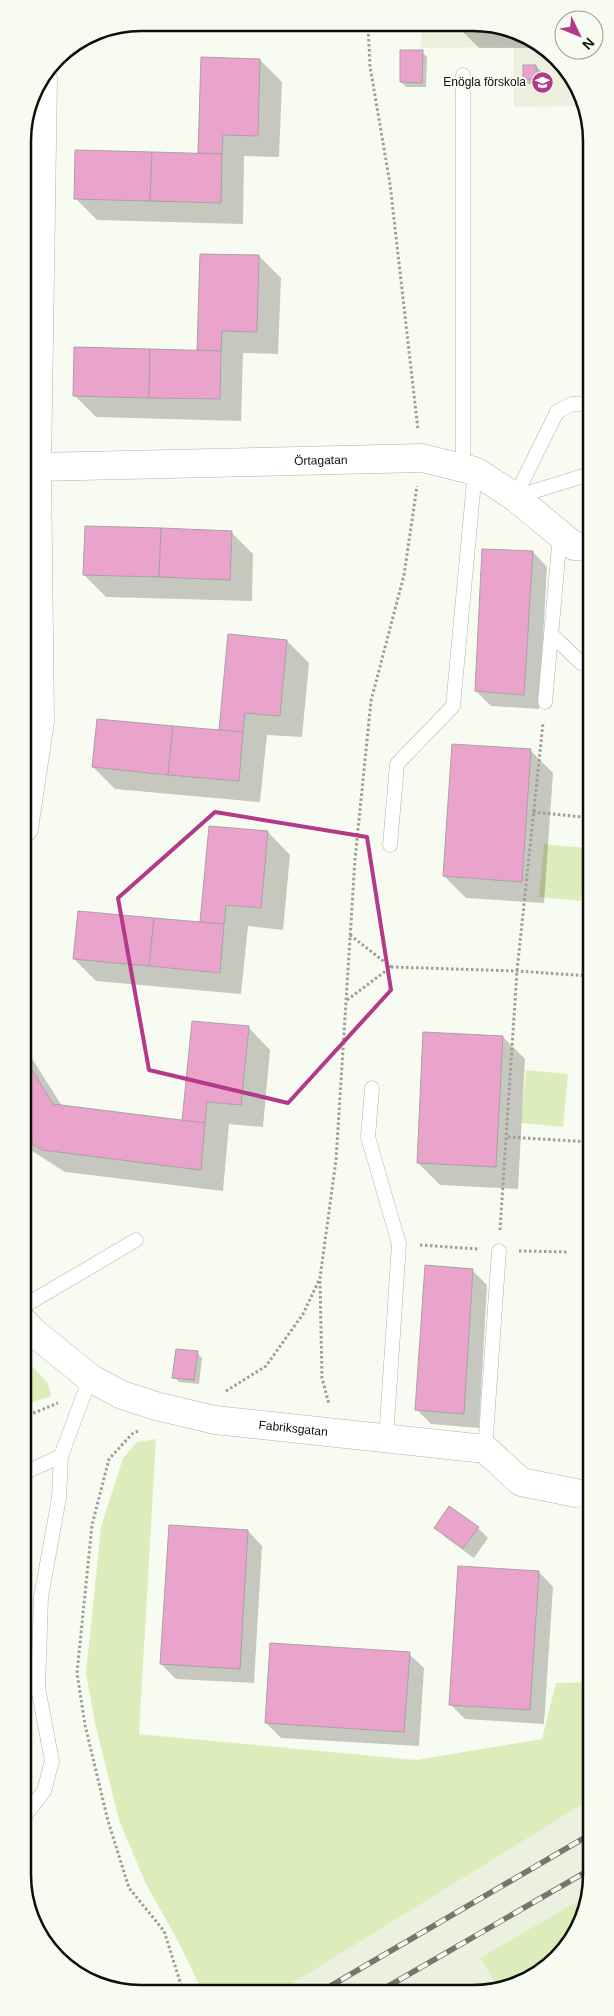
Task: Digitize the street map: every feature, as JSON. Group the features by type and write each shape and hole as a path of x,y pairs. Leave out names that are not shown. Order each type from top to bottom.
{"street":[{"path":"31,436 42,94"},
{"name":"Örtagatan","path":"31,466 422,458 469,470 515,496 574,546 583,547"},
{"path":"31,491 40,720 31,781"},
{"name":"Fabriksgatan","path":"31,1330 90,1378 122,1395 156,1406 215,1420 485,1449"},
{"path":"485,1449 520,1482 576,1494"}],"lane":[{"path":"390,845 397,764 453,706 469,470 463,75"},
{"path":"515,496 557,412 572,404 583,404"},
{"path":"515,496 583,476"},
{"path":"545,702 560,535"},
{"path":"551,634 581,663"},
{"path":"372,1088 368,1137 399,1244 386,1438"},
{"path":"31,1302 136,1240"},
{"path":"485,1449 499,1251"},
{"path":"31,1808 44,1791 52,1762 39,1680 42,1597 58,1498 61,1456 90,1378"},
{"path":"31,1470 61,1456"}],"path":[{"path":"342,1434 330,1408 322,1378 320,1278 336,1160 355,859 371,701 404,575 422,458 390,184 370,66 368,31"},
{"path":"499,1251 508,1137 517,971 545,702"},
{"path":"533,812 583,817"},
{"path":"350,935 391,967 517,971 583,976"},
{"path":"346,1000 391,967"},
{"path":"508,1137 583,1142"},
{"path":"399,1244 499,1251 569,1252"},
{"path":"221,1394 266,1366 303,1314 320,1278"},
{"path":"31,1414 56,1402 78,1408"},
{"path":"156,1406 154,1424 132,1434 109,1460 92,1525 77,1673 85,1724 108,1821 129,1888 164,1931 181,1985"}],"highlighted area":[{"path":"215,812 367,837 391,990 288,1103 149,1070 118,898"}],"shaded area":[{"name":"Enögla förskola","path":"422,31 487,32 508,37 521,43 534,50 560,74 577,106 514,107 514,47 421,48"},
{"path":"583,1804 583,1882 580,1900 481,1958 496,1983 480,1985 290,1985"}],"green space":[{"path":"544,844 583,848 581,901 539,897"},
{"path":"526,1070 568,1074 563,1127 521,1123"},
{"path":"31,1365 48,1383 51,1396 31,1403"},
{"path":"156,1439 139,1734 416,1760 542,1739 556,1683 583,1682 583,1804 290,1985 199,1985 180,1945 145,1882 119,1820 95,1723 86,1673 101,1527 123,1458 137,1442"},
{"path":"580,1900 574,1917 564,1936 540,1962 528,1970 495,1983 480,1958"}],"building":[{"path":"400,50 423,50 422,83 400,82"},
{"path":"201,57 260,59 258,136 223,135 222,154 198,153"},
{"path":"523,65 536,65 537,79 523,79"},
{"path":"75,150 152,152 150,201 74,199"},
{"path":"152,152 222,154 221,203 150,201"},
{"path":"200,254 259,255 257,332 222,331 221,351 197,350"},
{"path":"74,347 150,349 149,398 73,396"},
{"path":"150,349 221,351 220,399 149,398"},
{"path":"85,526 161,528 159,577 83,575"},
{"path":"161,528 232,531 230,580 159,577"},
{"path":"482,549 533,551 524,695 475,691"},
{"path":"228,634 287,640 280,716 245,713 243,732 219,730"},
{"path":"97,719 173,726 168,775 92,767"},
{"path":"173,726 243,732 239,781 168,775"},
{"path":"452,744 531,749 522,882 443,876"},
{"path":"209,826 268,831 261,908 226,905 224,924 200,922"},
{"path":"78,911 154,918 149,966 73,959"},
{"path":"154,918 224,924 220,973 149,966"},
{"path":"192,1021 249,1026 241,1105 207,1102 205,1123 182,1121"},
{"path":"423,1032 503,1036 496,1167 417,1163"},
{"path":"31,1068 53,1104 205,1123 201,1170 42,1150 31,1143"},
{"path":"425,1265 473,1269 464,1414 415,1410"},
{"path":"176,1349 198,1351 194,1380 172,1378"},
{"path":"449,1506 479,1527 463,1548 434,1528"},
{"path":"169,1525 248,1530 240,1669 160,1664"},
{"path":"458,1566 539,1571 530,1710 449,1705"},
{"path":"270,1643 410,1652 404,1732 265,1723"}],"railway":[{"path":"332,1985 583,1839"},
{"path":"390,1985 583,1874"}],"place":[{"name":"Enögla förskola","path":"542,82"}]}
